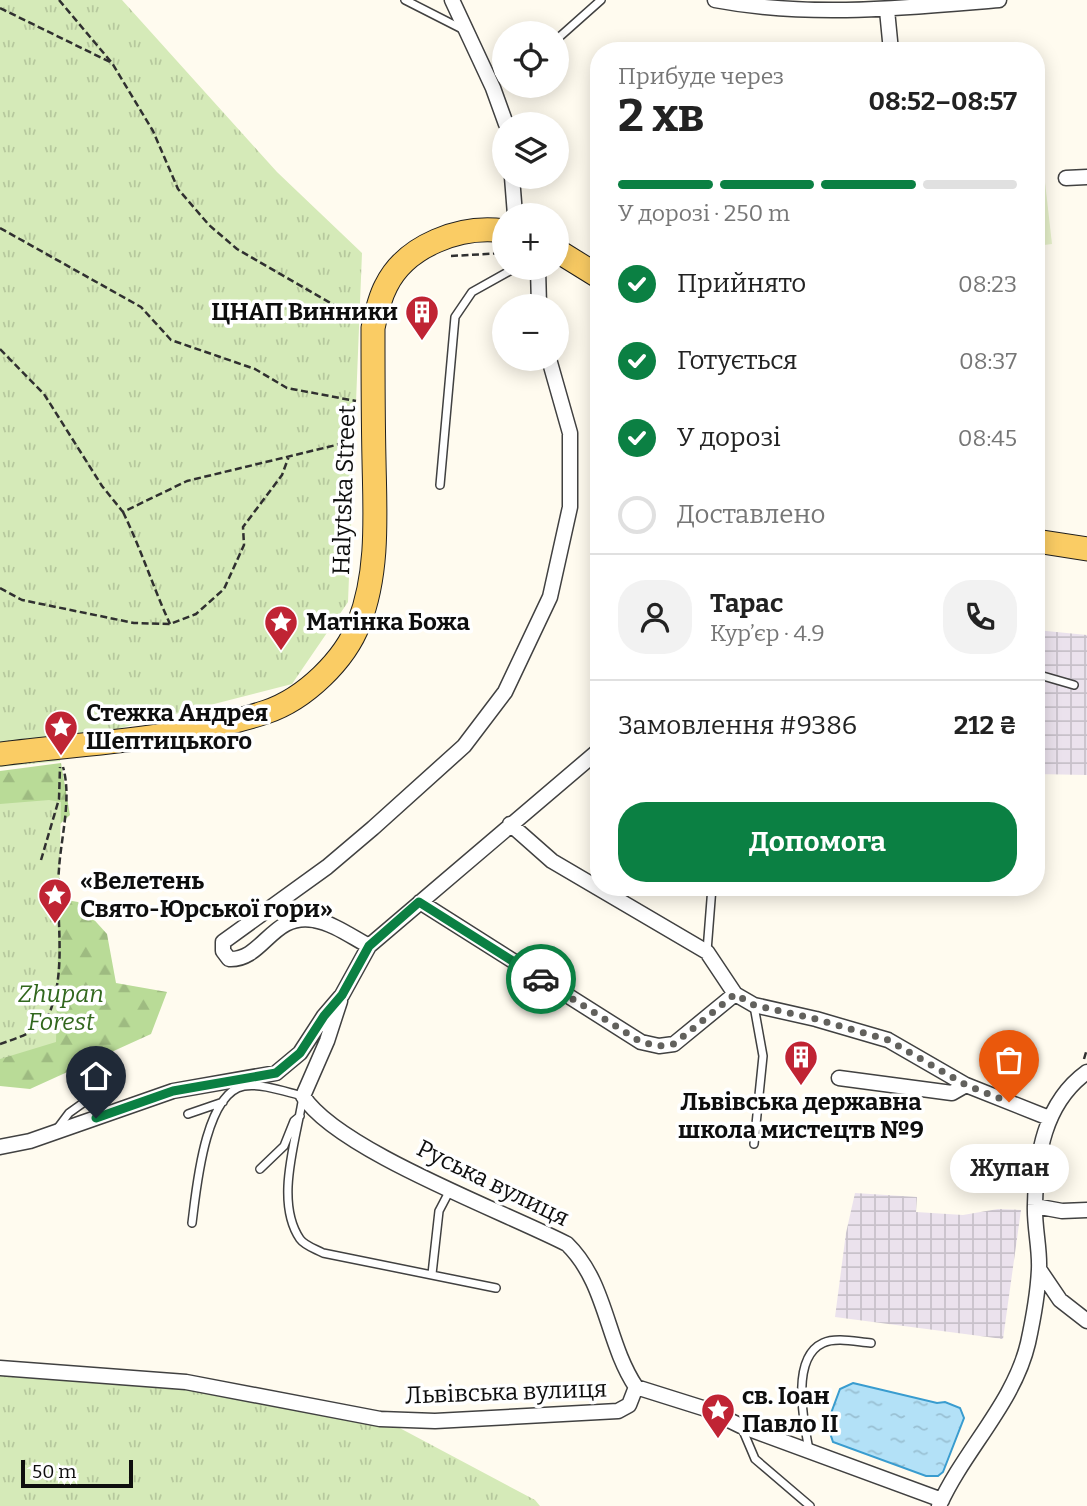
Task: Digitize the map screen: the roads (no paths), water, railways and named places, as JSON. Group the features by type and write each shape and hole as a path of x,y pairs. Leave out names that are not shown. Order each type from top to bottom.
{"main road":[{"name":"Halytska Street","path":"0,754 62,751 207,727 269,712 304,691 325,673 359,625 371,571 374,534 373,328 383,292 403,263 441,239 467,231 492,231"},
{"path":"569,258 590,271"},
{"path":"1045,542 1087,549"}],"street":[{"path":"452,0 465,31 492,74"},
{"path":"715,0 762,9 887,10 999,0"},
{"path":"887,10 890,42"},
{"path":"1066,178 1087,177"},
{"path":"369,946 311,919 276,928 247,957 229,959 223,951 223,942 327,866 464,746 510,681 550,597 570,507 570,433 552,371"},
{"path":"303,1096 327,1041 342,995 369,946 590,758"},
{"path":"510,824 552,861 590,883"},
{"path":"612,896 707,952 735,994 754,1005 816,1019 888,1040 966,1085 1049,1118"},
{"path":"419,902 641,1042 659,1046 674,1044 735,994"},
{"path":"0,1147 54,1133 173,1091 276,1073 300,1053 324,1016 342,995"},
{"path":"941,1503 1019,1370 1028,1342 1039,1269 1035,1206 1043,1137 1049,1118 1063,1094 1087,1072"},
{"path":"839,1078 952,1093 966,1085"},
{"name":"Руська вулиця","path":"303,1096 319,1116 367,1147 567,1244 583,1259 601,1297 618,1358 636,1387"},
{"path":"1035,1206 1062,1211 1087,1210"},
{"path":"1039,1269 1060,1300 1087,1321"},
{"name":"Львівська вулиця","path":"0,1368 186,1382 380,1419 435,1422 618,1411 629,1405 636,1387 706,1409 741,1426 941,1503"}],"lane":[{"path":"405,0 465,31"},
{"path":"569,28 601,0"},
{"path":"440,485 455,317 472,292 494,280"},
{"path":"1045,677 1074,685"},
{"path":"707,952 711,896"},
{"path":"754,1005 763,1056 754,1143"},
{"path":"192,1223 200,1153 232,1091 243,1086 303,1096 289,1189 291,1220 302,1241 323,1253 496,1288"},
{"path":"54,1133 69,1113 90,1098"},
{"path":"188,1114 224,1102"},
{"path":"261,1168 284,1146 294,1121 300,1116"},
{"path":"432,1274 439,1211 450,1189"},
{"path":"810,1452 800,1406 803,1377 815,1348 825,1342 871,1343"},
{"path":"741,1426 755,1459 810,1506"}],"water":[{"path":"853,1383 937,1403 945,1402 960,1408 964,1418 943,1472 938,1476 926,1476 833,1442 827,1424 840,1389"}],"place":[{"name":"ЦНАП Винники","path":"422,342"},
{"name":"Матінка Божа","path":"281,652"},
{"name":"Стежка Андрея Шептицького","path":"61,757"},
{"name":"«Велетень Свято-Юрської гори»","path":"55,925"},
{"name":"Львівська державна школа мистецтв №9","path":"801,1087"},
{"name":"Жупан","path":"1009,1102"},
{"name":"св. Іоан Павло ІІ","path":"718,1440"}],"park label":[{"name":"Zhupan Forest","path":"61,1008"}]}
